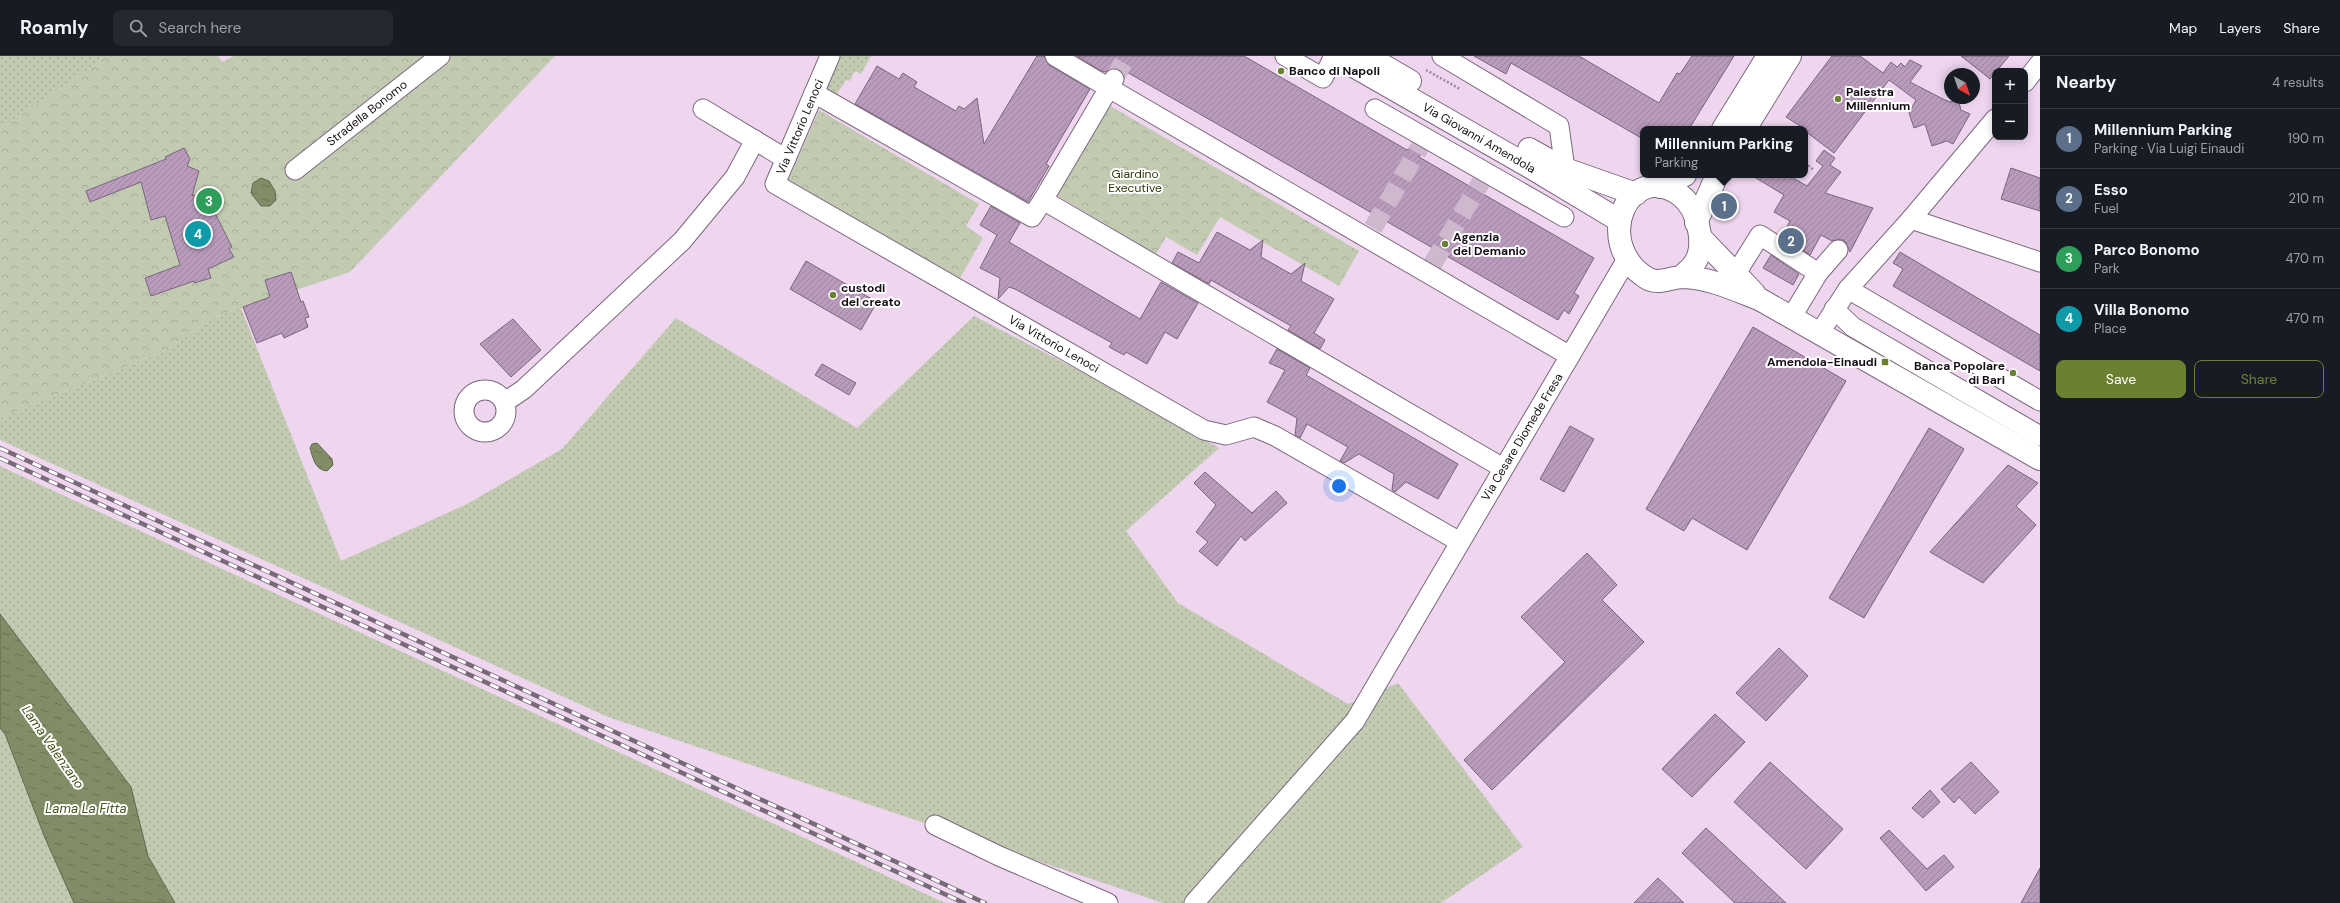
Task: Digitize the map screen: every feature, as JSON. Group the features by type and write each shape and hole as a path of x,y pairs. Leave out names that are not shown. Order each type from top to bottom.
{"main road":[{"name":"Via Giovanni Amendola","path":"1335,56 1530,167 1620,221"},
{"path":"1725,126 1768,56"},
{"path":"1747,126 1790,56"},
{"name":"Via Giovanni Amendola","path":"1372,57 1565,169 1636,194"},
{"path":"1661,187 1679,178"},
{"path":"1698,230 1716,178"},
{"path":"1681,277 1694,264 1700,251 1698,230 1690,205 1683,197 1674,191 1661,187 1646,188 1636,194 1622,208 1618,230 1627,259 1646,278 1664,282 1681,277 1713,281 1761,300 2040,459"},
{"path":"1698,230 1735,275 1761,300"}],"street":[{"name":"Stradella Bonomo","path":"294,170 440,56"},
{"name":"Via Vittorio Lenoci","path":"830,56 775,184 1197,426 1226,436 1254,427 1275,436 1460,542"},
{"path":"1055,56 1112,84 1370,232 1570,356"},
{"path":"1285,56 1323,78 1335,56"},
{"path":"1442,56 1559,126 1565,169"},
{"path":"2028,78 2040,63"},
{"path":"814,93 1032,217 1112,84"},
{"path":"703,109 786,159"},
{"path":"1375,109 1483,177 1517,190 1564,217"},
{"path":"1422,140 1433,112"},
{"path":"1819,334 1834,309 1848,290 1911,219 1992,123"},
{"path":"505,402 524,389 682,241 734,177 755,140"},
{"path":"1483,177 1498,150"},
{"path":"1517,190 1530,167"},
{"path":"1043,200 1503,468"},
{"path":"1911,219 2040,262"},
{"path":"1735,275 1760,235 1818,273"},
{"path":"1791,318 1818,273 1838,250"},
{"name":"Via Cesare Diomede Fresa","path":"1194,903 1355,721 1627,259"},
{"path":"1848,290 2040,401"},
{"path":"1834,309 1853,327 2040,436"},
{"path":"935,825 1108,903"}],"path":[{"path":"1808,165 1814,170"}],"green space":[{"path":"0,56 108,56 0,129"},
{"path":"108,56 218,56 222,62 234,56 555,56 350,272 215,317 167,350 0,418 0,129"},
{"path":"840,56 871,56 861,74 855,71 850,81 846,80 837,94 829,91 827,86"},
{"name":"Giardino Executive","path":"1107,104 1359,251 1339,286 1220,217 1197,255 1166,237 1156,254 1053,193"},
{"path":"819,110 979,204 966,226 983,238 960,278 788,181"},
{"path":"241,308 341,561 467,504 562,449 676,318 857,428 974,316 1111,387 1219,448 1126,531 1178,603 1348,704 1398,683 1523,847 1441,903 1163,903 608,717 0,440 0,418 167,350 215,317"},
{"path":"0,466 945,903 175,903 148,856 131,787 0,614"},
{"path":"0,728 5,734 45,838 74,903 0,903"}],"water":[{"path":"261,178 269,181 275,191 276,200 270,206 261,206 251,193 253,183"},
{"path":"317,443 332,459 333,465 327,471 317,466 310,448 312,444"},
{"name":"Lama La Fitta","path":"0,614 131,787 148,856 175,903 74,903 45,838 5,734 0,728"}],"building":[{"path":"1037,56 1044,56 1049,65 1090,89 1046,164 1049,166 1028,202 855,104 877,66 899,79 903,73 917,82 914,87 956,111 959,106 964,109 977,98 984,144"},
{"path":"1077,56 1244,56 1407,150 1416,145 1424,149 1419,157 1594,258 1574,293 1579,296 1569,314 1564,310 1558,320 1125,71 1122,72 1114,68 1106,72 1101,71"},
{"path":"1474,56 1579,56 1659,103 1677,73 1680,74 1692,56 1734,56 1691,126 1640,126 1640,137 1511,63 1506,74"},
{"name":"Palestra Millennium","path":"1832,56 1860,56 1883,73 1891,62 1897,67 1901,63 1905,67 1910,60 1922,66 1910,82 1944,99 1944,104 1959,104 1961,110 1970,114 1953,144 1947,141 1932,146 1925,124 1914,128 1909,113 1916,100 1889,80 1834,153 1808,133 1808,126 1800,126 1786,117"},
{"path":"1961,56 2009,56 1999,68 1992,68 1992,77 1990,79 1980,71 1980,68 1976,68"},
{"path":"184,148 190,159 187,166 199,171 192,196 205,193 232,247 229,249 234,257 208,269 211,278 194,283 194,281 151,296 145,278 180,265 165,216 151,220 141,182 90,202 86,191 166,159 165,157"},
{"path":"1824,150 1835,158 1830,165 1841,172 1825,193 1873,208 1850,252 1845,241 1840,239 1832,241 1821,235 1810,255 1782,236 1790,221 1774,212 1784,195 1756,178 1793,178 1807,186 1823,166 1816,161"},
{"path":"2011,168 2040,178 2040,211 2001,199"},
{"path":"991,206 1020,223 1009,242 1140,319 1161,282 1198,303 1177,339 1165,332 1147,364 1126,352 1124,355 1109,347 1112,343 1015,289 1009,287 998,299 1000,278 980,268 997,235 980,225"},
{"path":"1217,232 1250,250 1263,240 1261,257 1291,274 1305,263 1301,281 1334,299 1314,333 1325,340 1320,349 1288,330 1291,326 1211,280 1209,284 1172,263 1178,252 1199,263"},
{"path":"1900,252 2040,335 2040,371 1893,286 1903,269 1893,263"},
{"path":"1771,255 1799,274 1793,285 1763,268"},
{"name":"custodi del creato","path":"806,261 877,302 861,330 790,289"},
{"path":"291,272 301,302 303,301 309,317 305,318 308,327 284,338 282,333 257,343 243,307 270,297 265,280"},
{"path":"513,319 541,350 511,377 480,344"},
{"path":"1753,327 1846,381 1747,550 1692,518 1684,531 1646,509"},
{"path":"1277,349 1310,368 1306,375 1458,464 1438,499 1406,482 1395,492 1392,490 1394,474 1359,454 1344,463 1340,461 1348,447 1307,424 1300,438 1295,435 1297,418 1267,402 1285,370 1269,363"},
{"path":"822,364 856,383 849,395 815,375"},
{"path":"1570,426 1594,439 1564,492 1540,479"},
{"path":"1929,428 1964,449 1864,618 1829,598"},
{"path":"2008,465 2038,483 2016,506 2036,525 1983,583 1930,552"},
{"path":"1205,472 1252,513 1276,491 1287,503 1245,541 1241,536 1217,566 1199,551 1208,542 1196,532 1216,505 1194,483"},
{"path":"1587,553 1617,585 1602,600 1644,642 1492,790 1464,760 1565,662 1521,617"},
{"path":"1779,648 1808,676 1766,721 1736,693"},
{"path":"1715,714 1745,742 1692,797 1662,769"},
{"path":"1770,762 1843,829 1806,869 1734,802"},
{"path":"1971,762 1999,792 1975,814 1959,797 1954,803 1941,789"},
{"path":"1930,790 1940,802 1923,818 1912,808"},
{"path":"1706,828 1786,903 1735,903 1682,853"},
{"path":"1889,830 1927,869 1944,855 1954,867 1926,891 1880,838"},
{"path":"2040,868 2040,903 2021,903"},
{"path":"1658,878 1684,903 1634,903"}],"tunnel":[{"path":"1114,79 1127,56"},
{"path":"1373,228 1421,145"},
{"path":"1432,265 1481,182"}],"railway":[{"path":"0,448 985,903"},
{"path":"0,458 964,903"}],"place":[{"name":"Banco di Napoli","path":"1281,71"},
{"name":"Palestra Millennium","path":"1838,99"},
{"name":"Parco Bonomo","path":"209,201"},
{"name":"Millennium Parking","path":"1724,206"},
{"name":"Villa Bonomo","path":"198,234"},
{"name":"Esso","path":"1791,241"},
{"name":"Agenzia del Demanio","path":"1445,244"},
{"name":"custodi del creato","path":"833,295"},
{"name":"Amendola-Einaudi","path":"1885,362"},
{"name":"Banca Popolare di Bari","path":"2013,373"}],"water label":[{"name":"Lama Valenzano","path":"53,747"}]}
